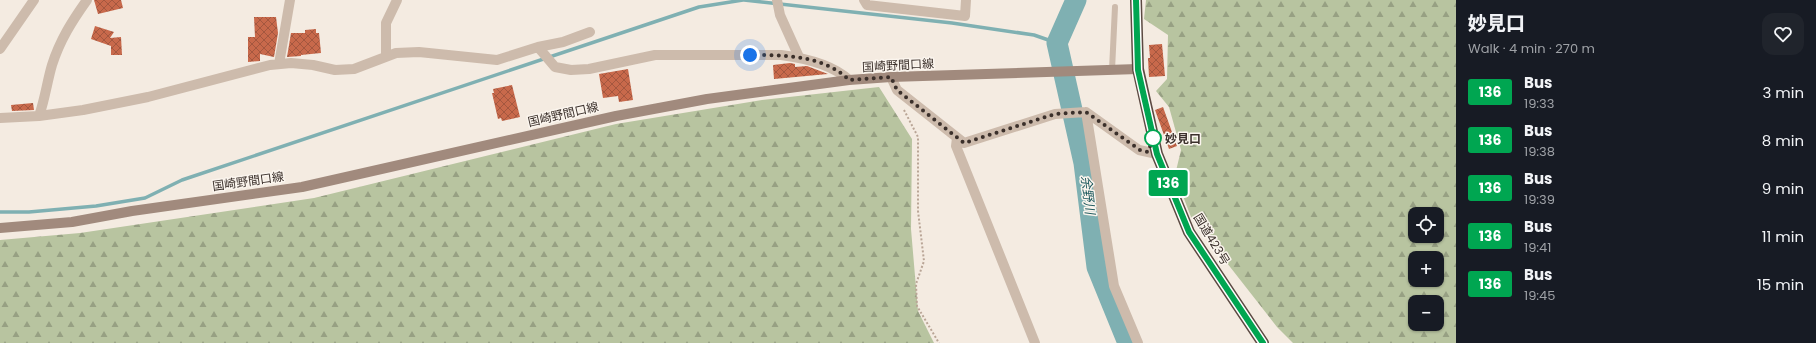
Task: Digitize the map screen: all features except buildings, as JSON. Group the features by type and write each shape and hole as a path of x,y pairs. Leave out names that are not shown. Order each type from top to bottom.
{"highway":[{"name":"国道423号","path":"1136,0 1138,70 1157,154 1189,232 1263,343"}],"main road":[{"name":"国崎野間口線","path":"0,228 72,222 139,210 302,187 616,116 707,99 849,80 891,77 1138,70"}],"street":[{"path":"0,48 34,0"},
{"path":"39,116 45,100 52,65 64,34 87,0"},
{"path":"279,64 290,0"},
{"path":"386,57 386,23 397,0"},
{"path":"777,0 780,15 799,57"},
{"path":"864,0 867,5 965,16 966,0"},
{"path":"0,118 39,116 83,110 148,97 279,64 291,63 313,65 335,70 354,70 396,53 419,52 497,60 538,47 563,42 590,32"},
{"path":"538,47 555,67 571,70 589,69 656,55 781,55 799,57 840,72 849,80"},
{"path":"891,77 897,90 964,143 1055,114 1086,112 1140,150 1157,154"},
{"path":"1086,112 1114,286 1138,343"},
{"path":"957,138 956,146 1035,343"}],"lane":[{"path":"1112,70 1116,7"}],"path":[{"path":"897,90 900,101 918,137 918,211 924,261 916,284 917,306 939,343"}],"green space":[{"path":"1146,0 1456,0 1456,343 1293,343 1277,327 1191,217 1175,175 1181,150 1169,107 1156,91 1167,79 1168,35 1144,19"},
{"path":"879,87 912,139 911,229 918,311 934,343 0,343 0,240 80,233 314,198 616,124 762,100"}],"waterway":[{"path":"0,212 29,212 96,206 145,198 182,180 699,7 743,0"},
{"path":"744,0 952,23 1034,35 1057,43"},
{"name":"余野川","path":"1076,0 1057,43 1084,163 1097,267 1128,343"}],"bus line":[{"name":"136","path":"1136,0 1138,70 1157,154 1189,232 1263,343"}],"place":[{"name":"妙見口","path":"1153,138"}],"route":[{"path":"750,55 781,55 799,57 840,72 849,80 891,77 897,90 964,143 1055,114 1086,112 1140,150 1148,152 1153,138"}]}
